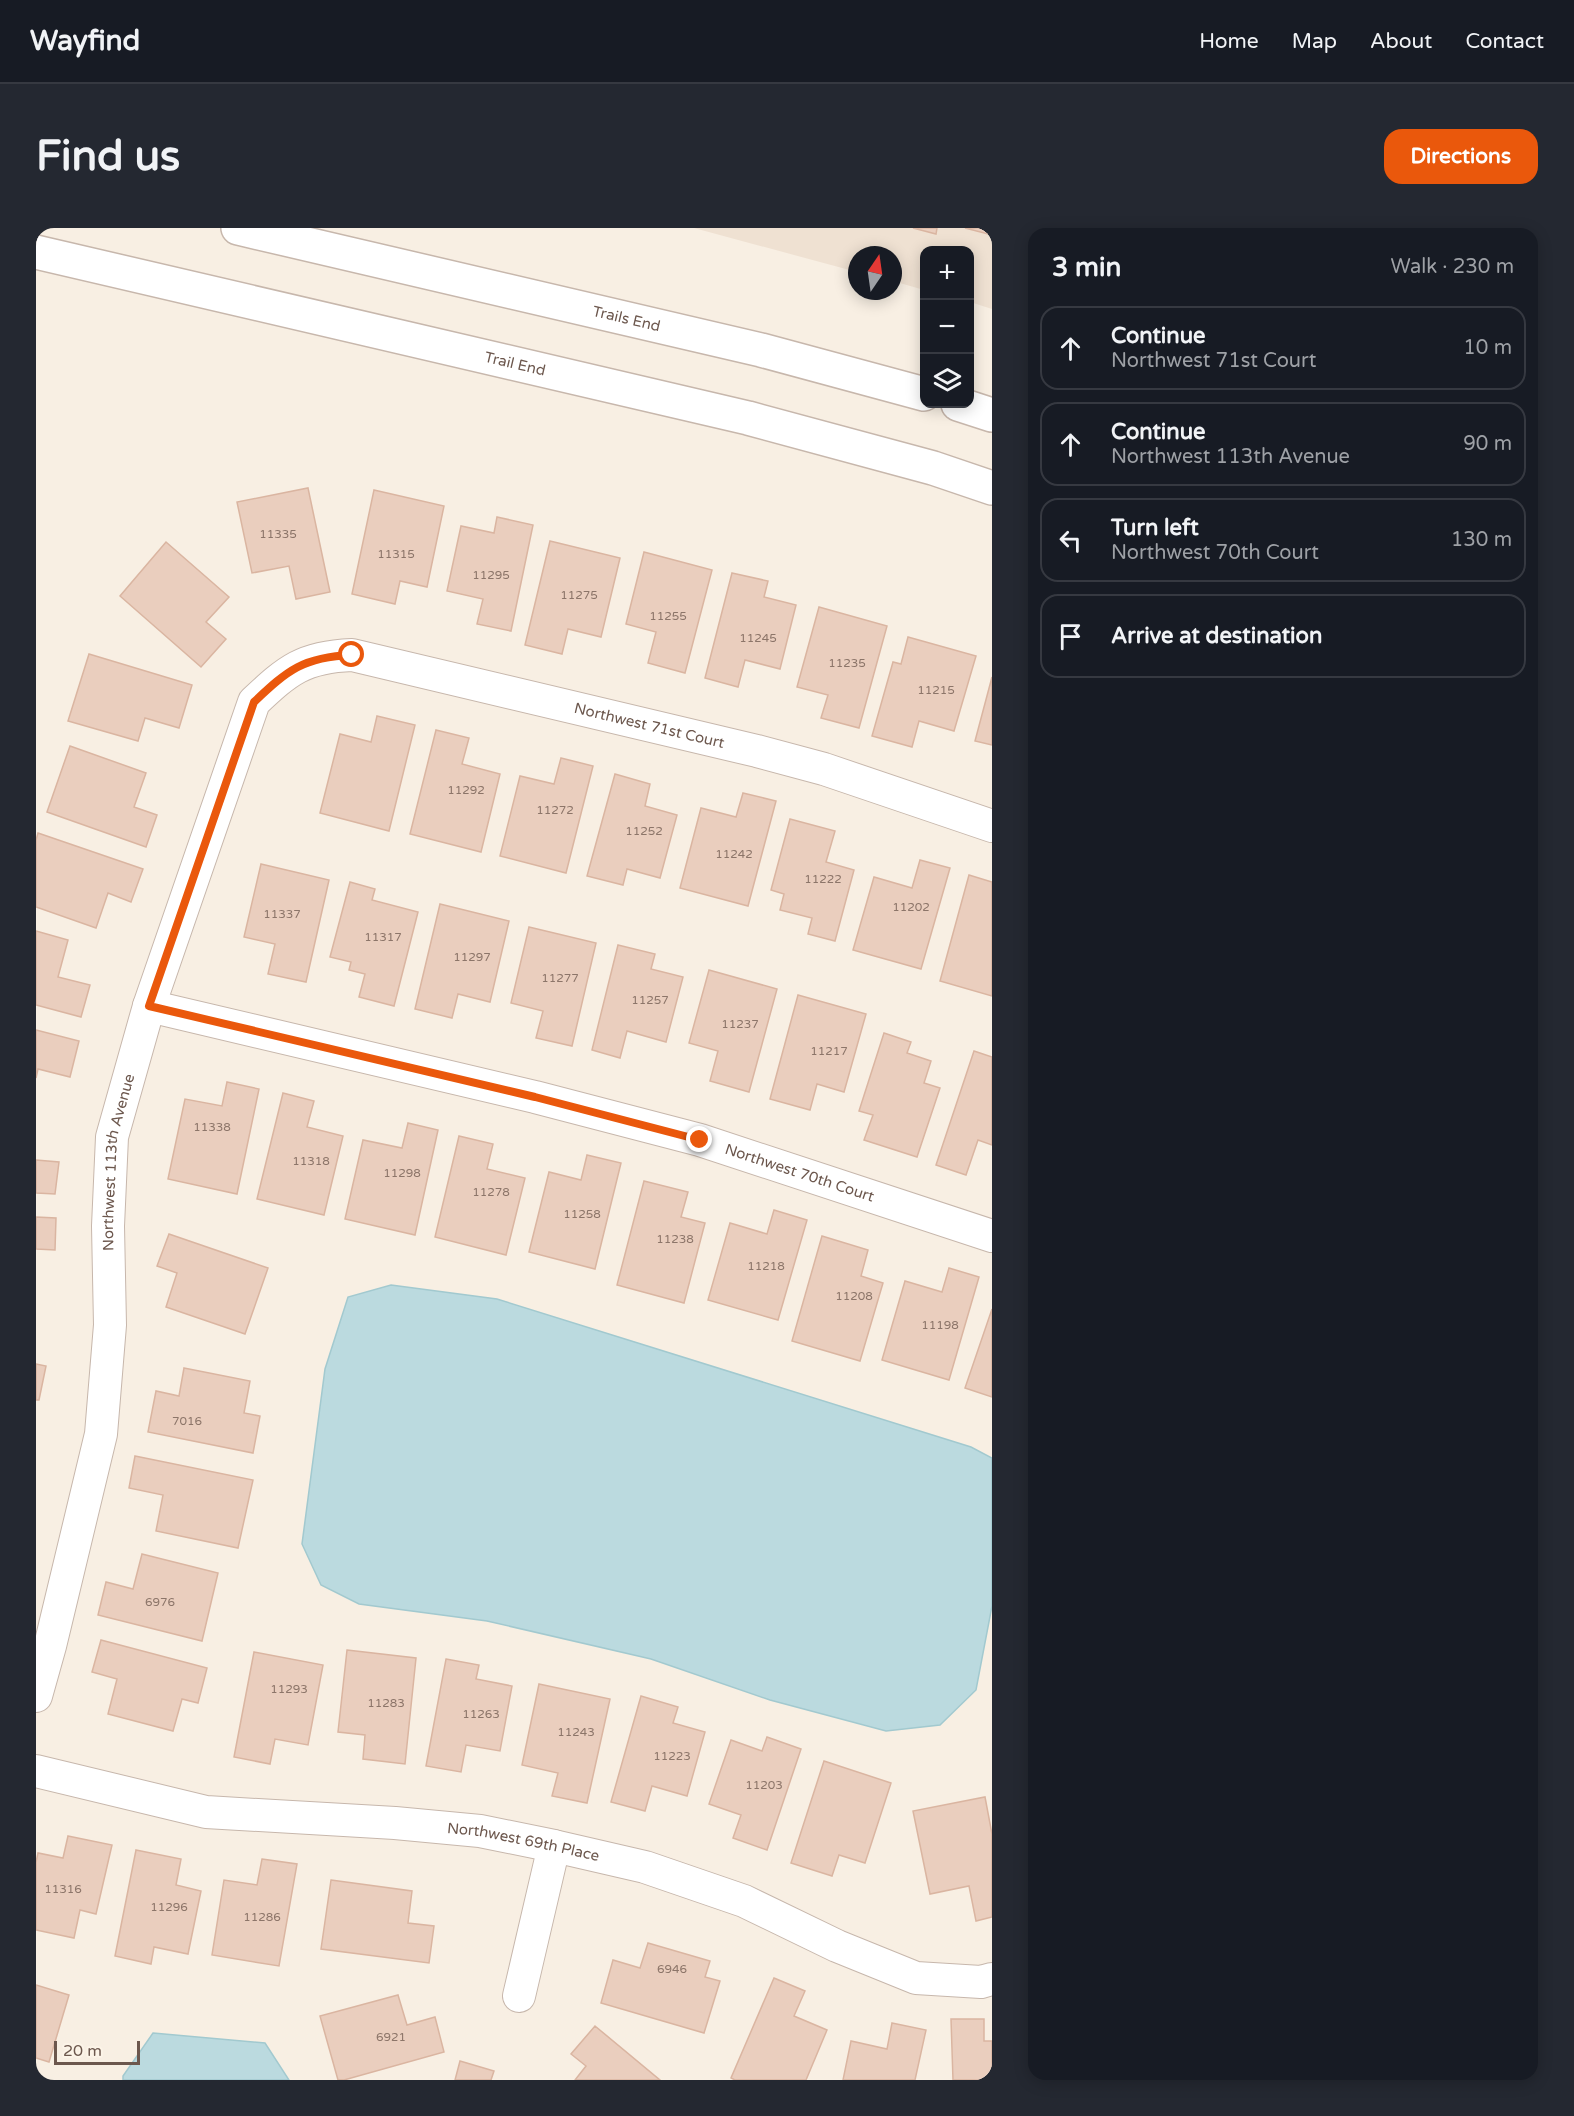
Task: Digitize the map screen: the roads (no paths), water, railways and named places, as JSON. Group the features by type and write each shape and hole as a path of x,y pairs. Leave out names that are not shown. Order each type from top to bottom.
{"street":[{"name":"Trails End","path":"238,228 761,350 920,393"},
{"name":"Trail End","path":"36,252 747,418 933,468 992,488"},
{"path":"970,408 992,415"},
{"name":"Northwest 71st Court","path":"300,664 326,656 352,655 813,766 992,826"},
{"name":"Northwest 113th Avenue","path":"36,1696 102,1434 110,1325 108,1226 112,1137 149,1006 254,702 300,664"},
{"name":"Northwest 70th Court","path":"149,1006 535,1097 700,1140 992,1236"},
{"name":"Northwest 69th Place","path":"36,1771 206,1812 395,1823 480,1831 554,1846 645,1867 744,1902 837,1946 916,1978 981,1982 992,1979"},
{"path":"519,1996 554,1846"}],"water":[{"path":"391,1285 497,1299 971,1447 992,1458 992,1606 976,1690 940,1725 886,1731 770,1700 651,1659 487,1621 359,1604 321,1585 302,1544 325,1369 348,1297"},
{"path":"153,2033 265,2043 289,2080 123,2080 123,2076"}]}
